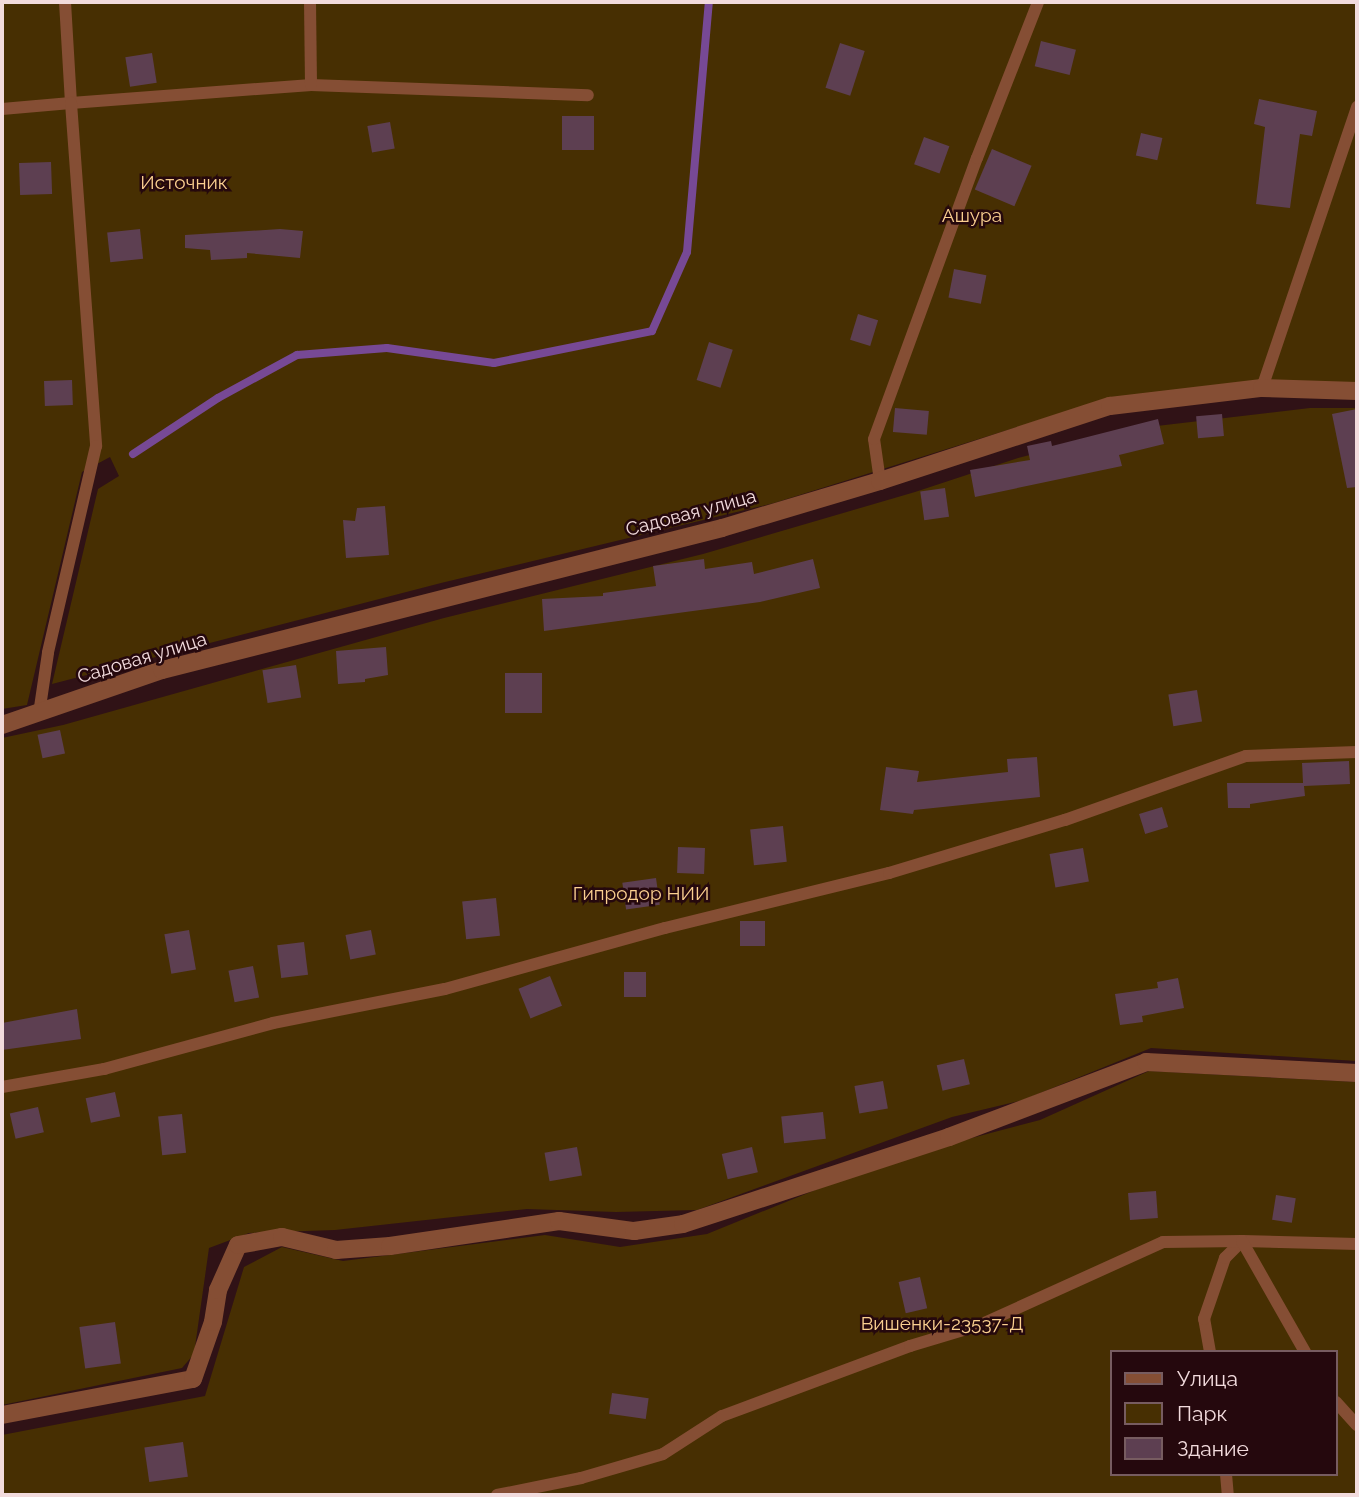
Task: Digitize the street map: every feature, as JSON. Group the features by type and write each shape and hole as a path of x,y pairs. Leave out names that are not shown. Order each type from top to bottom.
{"street":[{"name":"Садовая улица","path":"2,725 162,670 722,528 880,481 1110,406 1262,388 1357,391"},
{"path":"2,1415 193,1379 213,1322 218,1290 238,1245 282,1237 336,1250 390,1246 559,1221 634,1231 683,1224 949,1137 1146,1062 1357,1073"}],"lane":[{"path":"39,713 48,653 96,446 65,2"},
{"path":"310,2 311,85"},
{"path":"880,481 874,439 977,158 1038,2"},
{"path":"2,109 311,85 588,95"},
{"path":"1262,388 1357,107"},
{"path":"2,1087 104,1069 273,1023 445,989 665,928 889,873 1065,820 1246,756 1357,752"},
{"path":"1210,1350 1204,1319 1225,1258 1242,1241"},
{"path":"1242,1241 1304,1350"},
{"path":"497,1495 581,1478 663,1454 722,1416 910,1346 980,1325 1163,1242 1357,1244"},
{"path":"1338,1404 1357,1425"},
{"path":"1226,1476 1228,1495"}],"green space":[{"path":"2,2 1357,2 1357,382 1043,419 774,503 441,583 52,684 98,489 119,476 110,457 82,472 27,705 2,709"},
{"name":"Гипродор НИИ","path":"1310,408 1357,408 1357,1061 1151,1048 1023,1100 952,1117 697,1210 616,1212 527,1209 335,1230 249,1233 209,1248 194,1354 182,1368 2,1405 2,738 63,725 444,618 703,554 915,492 1018,458 1131,429"},
{"name":"Вишенки-23537-Д","path":"1149,1071 1357,1082 1357,1495 2,1495 2,1435 205,1396 244,1267 282,1247 343,1261 545,1235 620,1247 707,1234 889,1160 1040,1120"}],"building":[{"path":"1041,41 1076,50 1070,75 1035,66"},
{"path":"840,43 865,51 850,96 825,88"},
{"path":"152,53 157,83 130,87 125,57"},
{"path":"1259,99 1317,111 1312,136 1300,134 1290,208 1256,204 1265,127 1254,124"},
{"path":"562,116 594,116 594,150 562,150"},
{"path":"390,122 395,149 372,153 367,126"},
{"path":"1141,133 1162,138 1157,160 1136,155"},
{"path":"924,137 949,146 939,173 914,164"},
{"path":"992,149 1032,166 1014,206 975,190"},
{"path":"51,162 52,194 20,195 19,163"},
{"path":"140,229 143,259 110,262 107,232"},
{"path":"280,229 303,231 300,258 247,253 247,258 211,260 210,250 185,248 185,235"},
{"path":"954,269 986,275 981,304 948,297"},
{"path":"858,314 878,320 870,346 850,340"},
{"path":"709,342 733,350 720,388 697,380"},
{"path":"72,380 73,405 45,406 44,381"},
{"path":"895,408 929,411 927,435 893,432"},
{"path":"1357,409 1357,487 1347,488 1332,414"},
{"path":"1222,414 1224,436 1198,438 1196,416"},
{"path":"1158,419 1164,444 1119,455 1122,466 975,497 970,470 1030,460 1027,446 1051,441 1052,446"},
{"path":"945,488 949,517 924,520 920,491"},
{"path":"385,506 389,555 346,558 343,520 355,521 357,508"},
{"path":"704,559 705,569 752,562 754,574 813,559 820,588 760,602 544,631 542,599 603,596 603,593 656,586 653,566"},
{"path":"386,647 388,675 365,679 365,682 338,684 336,651"},
{"path":"296,665 301,698 268,703 262,670"},
{"path":"505,673 542,673 542,713 505,713"},
{"path":"1197,690 1202,722 1173,726 1168,695"},
{"path":"60,730 65,753 42,758 38,735"},
{"path":"1037,757 1040,797 914,810 913,814 880,810 886,767 919,771 917,782 1008,772 1007,759"},
{"path":"1349,761 1350,784 1304,786 1305,796 1250,804 1250,808 1228,808 1227,783 1303,783 1302,763"},
{"path":"1162,807 1168,827 1145,834 1139,814"},
{"path":"783,826 787,862 754,865 750,829"},
{"path":"678,847 705,848 704,874 677,873"},
{"path":"1083,848 1089,881 1055,887 1050,854"},
{"path":"656,878 660,905 626,909 622,883"},
{"path":"496,898 500,936 466,939 462,902"},
{"path":"740,921 765,921 765,946 740,946"},
{"path":"189,930 196,969 171,974 164,934"},
{"path":"371,930 376,955 350,960 345,935"},
{"path":"304,942 308,975 281,978 277,945"},
{"path":"253,966 259,997 235,1002 228,971"},
{"path":"624,972 646,972 646,997 624,997"},
{"path":"550,976 562,1006 530,1018 518,989"},
{"path":"1178,978 1184,1008 1142,1016 1143,1022 1120,1025 1115,994 1158,988 1157,982"},
{"path":"77,1009 81,1039 2,1050 2,1023"},
{"path":"964,1059 970,1084 943,1091 937,1065"},
{"path":"883,1081 888,1109 859,1114 854,1086"},
{"path":"115,1092 120,1116 91,1123 86,1098"},
{"path":"38,1107 44,1132 16,1139 10,1114"},
{"path":"823,1112 826,1139 784,1143 781,1116"},
{"path":"182,1114 186,1153 162,1155 158,1117"},
{"path":"577,1147 582,1176 550,1181 545,1153"},
{"path":"752,1147 758,1172 728,1179 722,1154"},
{"path":"1156,1191 1158,1218 1130,1220 1128,1193"},
{"path":"1276,1195 1296,1198 1292,1223 1272,1220"},
{"path":"920,1277 927,1308 906,1313 899,1282"},
{"path":"115,1322 121,1364 85,1369 79,1327"},
{"path":"612,1393 649,1398 646,1419 609,1414"},
{"path":"183,1442 188,1477 149,1482 144,1447"}],"waterway":[{"path":"133,454 218,398 297,355 387,348 494,363 652,331 687,252 709,2"}],"park label":[{"name":"Источник","path":"184,183"},
{"name":"Ашура","path":"972,216"}]}
